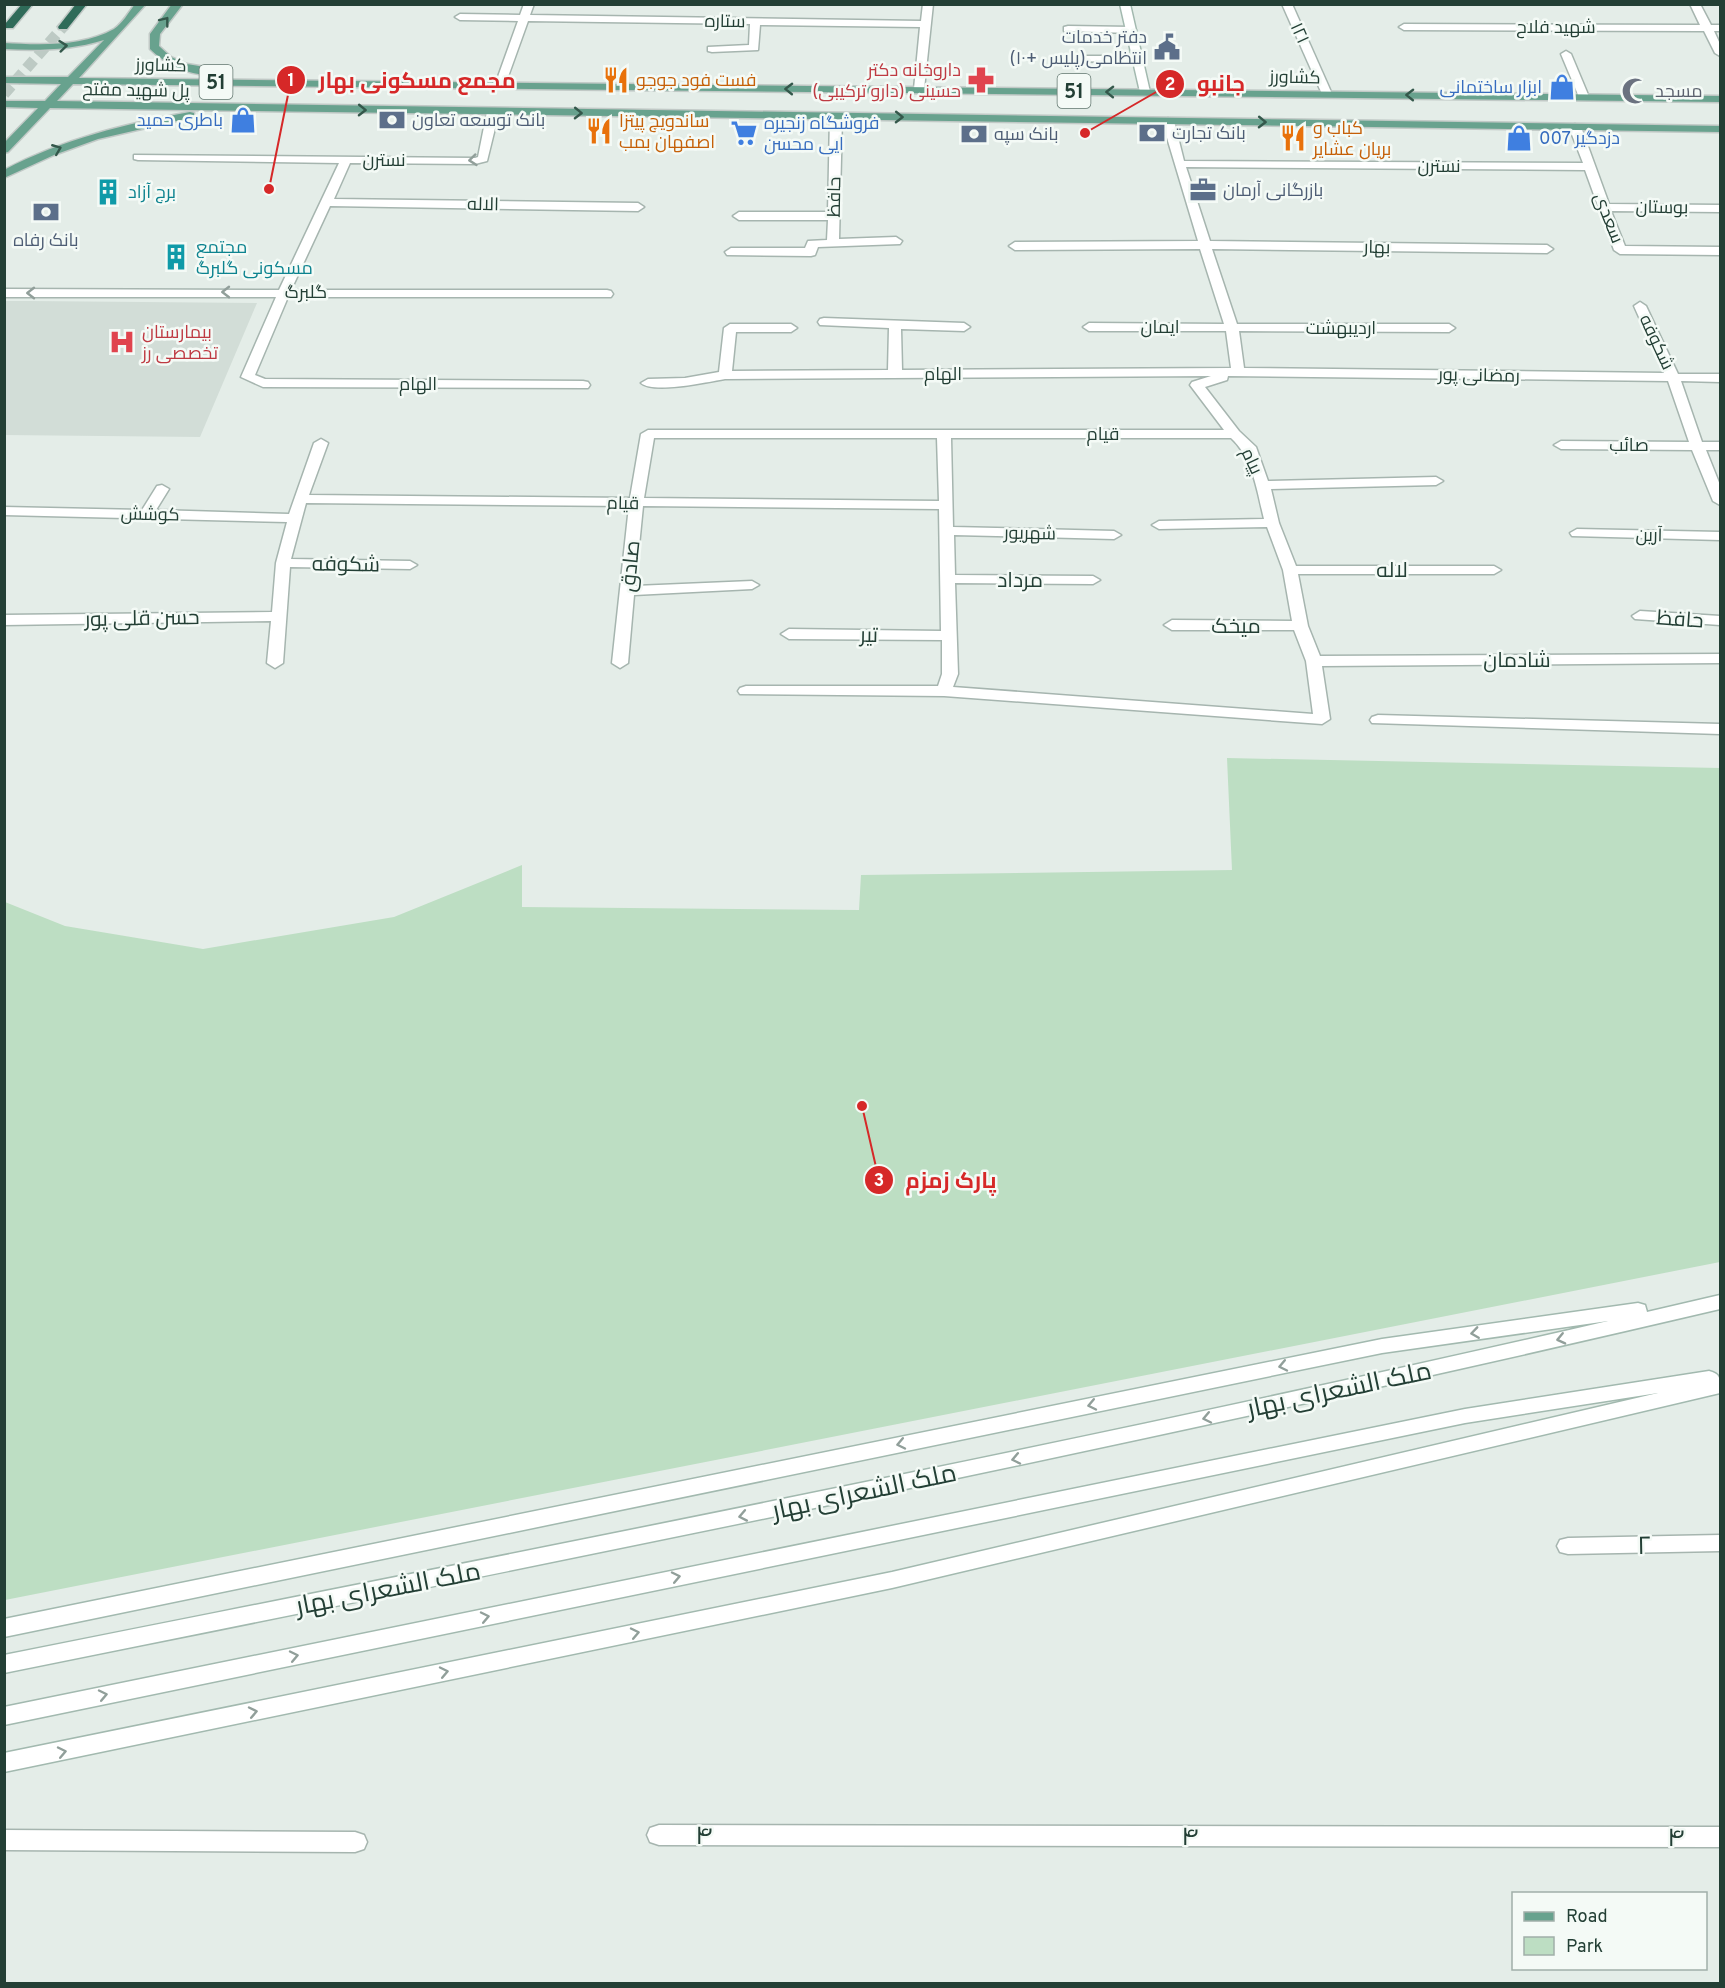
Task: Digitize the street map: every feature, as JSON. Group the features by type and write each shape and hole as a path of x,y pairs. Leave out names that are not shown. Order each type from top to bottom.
{"highway":[{"path":"9,26 28,4"},
{"path":"63,27 82,4"}],"main road":[{"path":"4,150 72,81 141,4"},
{"path":"178,4 155,34 154,47 162,57 180,66 202,70 428,84"},
{"path":"4,46 34,48 69,46 99,39 120,29"},
{"path":"4,86 29,81 63,68 98,48 120,29"},
{"name":"کشاورز","path":"4,80 1720,99"},
{"path":"4,95 104,86 311,87 428,84"},
{"name":"پل شهید مفتح","path":"4,104 304,109"},
{"path":"4,175 36,157 86,137 137,124 192,114 304,109"},
{"name":"51","path":"304,109 1720,129"}],"street":[{"path":"500,85 529,4"},
{"path":"919,89 928,4"},
{"path":"1125,4 1145,92"},
{"name":"۱۲۱","path":"1287,4 1327,94"},
{"path":"1695,4 1720,53"},
{"name":"ستاره","path":"460,17 925,24"},
{"path":"712,49 754,48 755,22"},
{"name":"شهید فلاح","path":"1404,27 1720,28"},
{"path":"1068,29 1131,30"},
{"path":"1566,54 1584,98"},
{"path":"1067,59 1138,59"},
{"name":"نسترن","path":"254,381 248,377 284,292 346,160 480,160 483,159 493,112"},
{"name":"حافظ","path":"833,242 836,117"},
{"path":"1168,121 1179,164 1232,328 1238,372"},
{"name":"سعدی","path":"1575,127 1620,250 1720,251"},
{"path":"138,157 346,160"},
{"name":"نسترن","path":"1179,164 1591,167"},
{"name":"الاله","path":"328,202 638,207"},
{"name":"بوستان","path":"1604,207 1720,208"},
{"path":"739,216 834,216"},
{"path":"731,252 811,252 812,244 896,241"},
{"path":"1015,246 1207,245"},
{"name":"بهار","path":"1207,245 1547,249"},
{"name":"گلبرگ","path":"4,293 607,294"},
{"name":"شکوفه","path":"1640,306 1673,378 1696,446 1717,486 1720,501"},
{"path":"824,322 964,327"},
{"path":"895,325 895,375"},
{"name":"ایمان","path":"1089,327 1232,328"},
{"path":"726,375 730,328 791,328"},
{"name":"اردیبهشت","path":"1232,328 1449,328"},
{"name":"الهام","path":"648,383 685,382 726,375 1238,372"},
{"name":"رمضانی پور","path":"1238,372 1720,378"},
{"name":"پیام","path":"944,692 1322,718 1314,661 1300,626 1290,570 1272,523 1263,485 1249,447 1234,434 1197,386 1238,372"},
{"name":"الهام","path":"254,381 583,385"},
{"path":"746,691 944,692 950,674 950,636 944,433"},
{"name":"قیام","path":"648,434 1234,434"},
{"name":"صادق","path":"620,663 636,503 648,434"},
{"path":"275,663 283,562 300,499 321,443"},
{"name":"صائب","path":"1561,445 1720,446"},
{"path":"1263,485 1436,481"},
{"path":"147,514 162,489"},
{"name":"قیام","path":"300,499 945,505"},
{"name":"کوشش","path":"4,511 295,518"},
{"path":"1159,525 1272,523"},
{"name":"شهریور","path":"946,531 1114,535"},
{"name":"آرین","path":"1577,533 1720,536"},
{"name":"شکوفه","path":"283,562 410,565"},
{"name":"لاله","path":"1290,570 1494,570"},
{"name":"مرداد","path":"948,579 1093,580"},
{"path":"627,591 752,585"},
{"name":"حسن قلی پور","path":"4,620 279,616"},
{"name":"حافظ","path":"1640,616 1720,621"},
{"name":"میخک","path":"1172,625 1300,626"},
{"name":"تیر","path":"789,634 950,636"},
{"name":"شادمان","path":"1314,661 1720,659"},
{"path":"1378,720 1720,729"},
{"path":"4,1628 1382,1346 1720,1300"},
{"name":"ملک الشعرای بهار","path":"4,1664 858,1493 1402,1376 1720,1300"},
{"name":"ملک الشعرای بهار","path":"4,1716 1465,1416 1720,1376"},
{"path":"4,1763 892,1580 1720,1386"},
{"name":"۲","path":"1568,1546 1720,1543"},
{"name":"۴","path":"659,1835 1720,1837"},
{"path":"4,1840 355,1842"}],"shaded area":[{"name":"بیمارستان تخصصی رز","path":"5,301 257,303 200,437 5,435"}],"green space":[{"path":"1227,758 1720,768 1720,1262 5,1600 5,902 65,926 203,949 394,917 522,865 522,907 859,910 861,875 1232,870"}],"tunnel":[{"path":"4,94 63,27"}],"place":[{"name":"دفتر خدمات انتظامی(پلیس +۱۰)","path":"1167,47"},
{"name":"فست فود جوجو","path":"616,80"},
{"name":"داروخانه دکتر حسینی (دارو ترکیبی)","path":"981,80"},
{"name":"ابزار ساختمانی","path":"1562,87"},
{"name":"مسجد","path":"1635,91"},
{"name":"باطری حمید","path":"243,120"},
{"name":"بانک توسعه تعاون","path":"392,120"},
{"name":"ساندویچ پیتزا اصفهان بمب","path":"599,131"},
{"name":"فروشگاه زنجیره ایی محسن","path":"744,133"},
{"name":"جانبو","path":"1085,133"},
{"name":"بانک تجارت","path":"1152,133"},
{"name":"بانک سپه","path":"974,134"},
{"name":"کباب و بریان عشایر","path":"1293,138"},
{"name":"دزدگیر 007","path":"1519,138"},
{"name":"مجمع مسکونی بهار","path":"269,189"},
{"name":"بازرگانی آرمان","path":"1203,190"},
{"name":"برج آزاد","path":"108,192"},
{"name":"بانک رفاه","path":"46,212"},
{"name":"مجتمع مسکونی گلبرگ","path":"176,257"},
{"name":"بیمارستان تخصصی رز","path":"122,342"},
{"name":"پارک زمزم","path":"862,1106"}]}
